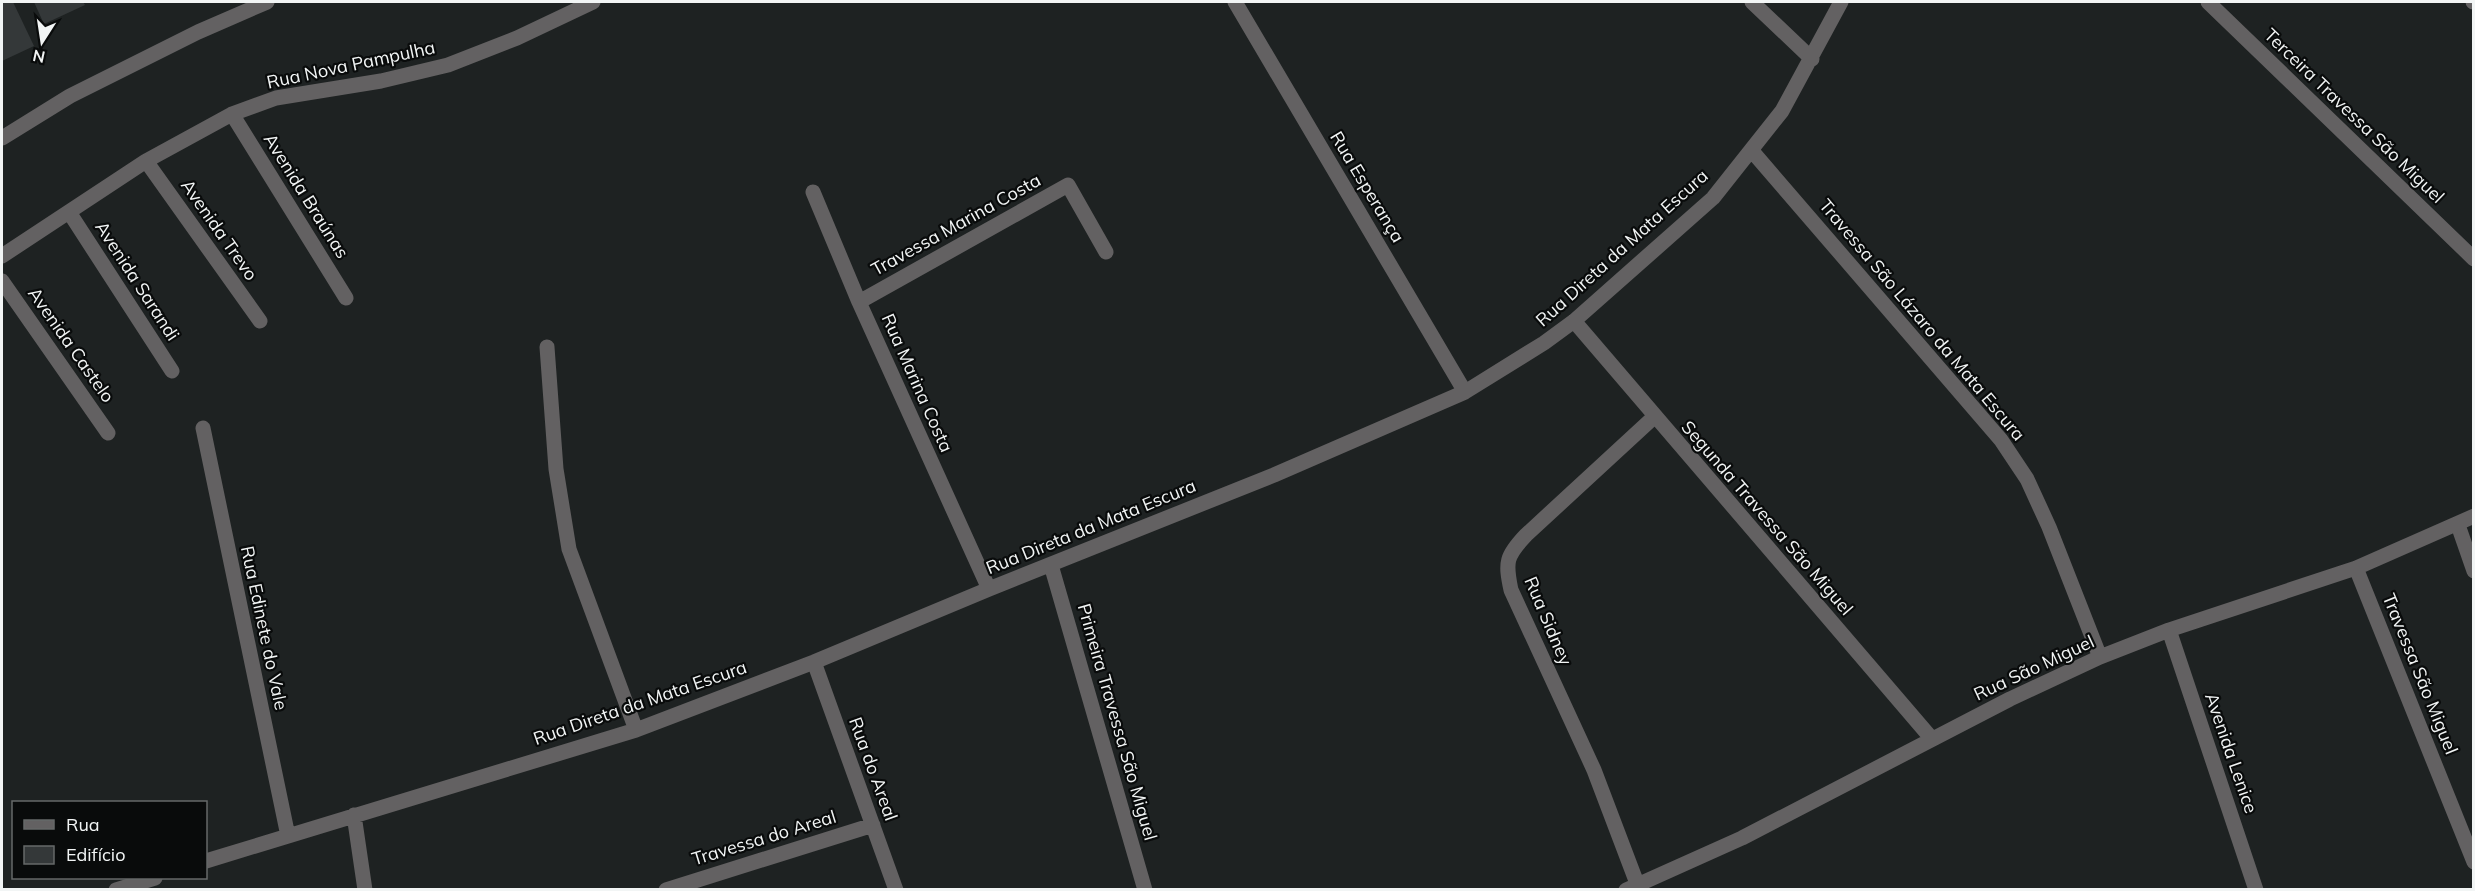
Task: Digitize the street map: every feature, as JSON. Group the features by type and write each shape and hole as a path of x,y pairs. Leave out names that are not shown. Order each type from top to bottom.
{"street":[{"path":"2,138 70,96 198,32 267,2"},
{"name":"Rua Nova Pampulha","path":"2,256 146,161 232,114 276,98 381,81 447,65 517,38 592,2"},
{"name":"Rua Esperança","path":"1235,2 1465,392"},
{"path":"1752,2 1812,59"},
{"name":"Rua Direta da Mata Escura","path":"207,861 636,730 814,662 1274,475 1465,392 1544,343 1574,321 1713,198 1782,111 1841,2"},
{"name":"Terceira Travessa São Miguel","path":"2208,2 2474,259"},
{"name":"Avenida Braúnas","path":"232,114 346,298"},
{"name":"Travessa São Lázaro da Mata Escura","path":"1752,151 2001,440 2027,479 2049,527 2100,657"},
{"name":"Avenida Trevo","path":"146,161 260,321"},
{"name":"Travessa Marina Costa","path":"859,302 1068,185 1106,252"},
{"name":"Rua Marina Costa","path":"813,192 859,302 989,589"},
{"name":"Avenida Sarandi","path":"69,212 172,372"},
{"name":"Avenida Castelo","path":"2,281 108,433"},
{"name":"Segunda Travessa São Miguel","path":"1574,321 1932,739"},
{"path":"547,347 556,469 569,549 636,730"},
{"name":"Rua Sidney","path":"1632,888 1594,770 1511,590 1507,570 1511,550 1654,417"},
{"name":"Rua Edinete do Vale","path":"203,428 288,836"},
{"name":"Rua São Miguel","path":"1632,888 1742,838 1932,739 2100,657 2169,630 2356,568 2474,516"},
{"path":"2458,525 2474,571"},
{"name":"Primeira Travessa São Miguel","path":"1051,565 1145,890"},
{"name":"Travessa São Miguel","path":"2356,568 2474,862"},
{"name":"Avenida Lenice","path":"2169,630 2256,890"},
{"name":"Rua do Areal","path":"814,662 896,890"},
{"path":"354,815 364,890"},
{"name":"Travessa do Areal","path":"666,890 873,825"},
{"path":"116,890 152,879"}],"building":[{"path":"2,2 13,2 34,46 2,61"},
{"path":"34,2 83,2 85,5 44,24"}]}
